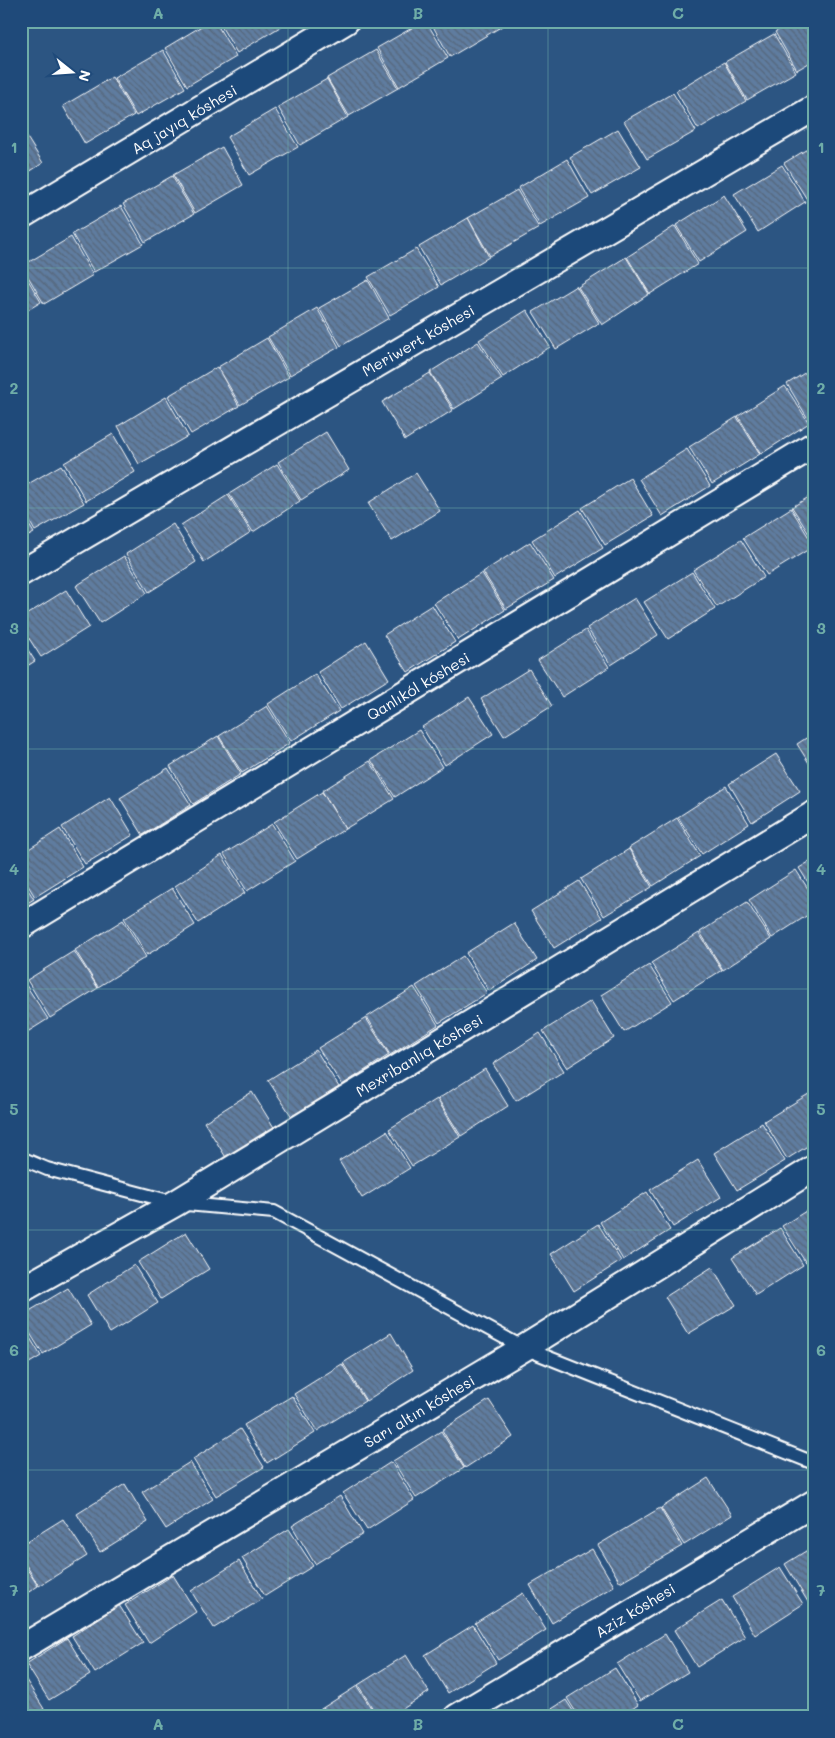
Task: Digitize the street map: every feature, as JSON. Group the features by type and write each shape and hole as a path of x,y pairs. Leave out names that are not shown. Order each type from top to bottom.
{"street":[{"name":"Aq jayıq kóshesi","path":"21,216 346,21"},
{"name":"Meriwert kóshesi","path":"21,572 814,108"},
{"name":"Qanlıkól kóshesi","path":"21,926 814,446"},
{"name":"Mexribanlıq kóshesi","path":"21,1290 176,1203 814,814"},
{"name":"Sarı altın kóshesi","path":"21,1648 524,1348 814,1168"},
{"name":"Aziz kóshesi","path":"457,1717 814,1503"}],"lane":[{"path":"21,1158 47,1169 176,1203 274,1212 524,1348 814,1463"}],"building":[{"path":"210,21 215,21 236,57 187,86 165,48"},
{"path":"218,21 283,21 285,24 237,53"},
{"path":"426,21 448,58 399,87 377,48"},
{"path":"430,21 495,21 499,28 450,57"},
{"path":"496,21 510,21 499,28"},
{"path":"793,21 814,21 814,60 797,70 775,32"},
{"path":"774,34 796,72 747,100 725,62"},
{"path":"163,50 185,88 136,116 114,78"},
{"path":"376,50 398,88 349,116 327,78"},
{"path":"724,62 746,101 698,129 676,91"},
{"path":"112,77 134,115 85,144 63,106"},
{"path":"327,79 348,117 300,145 278,107"},
{"path":"673,93 696,131 647,159 624,121"},
{"path":"275,109 298,147 249,175 227,137"},
{"path":"21,128 43,163 21,177"},
{"path":"618,129 641,167 592,195 570,157"},
{"path":"814,145 814,197 808,201 784,163"},
{"path":"222,147 243,185 195,213 173,175"},
{"path":"567,159 589,198 540,226 518,188"},
{"path":"782,165 805,202 758,232 734,194"},
{"path":"172,176 194,214 145,242 123,204"},
{"path":"517,190 539,228 490,256 468,218"},
{"path":"724,195 747,232 699,262 676,225"},
{"path":"121,206 143,244 94,272 72,234"},
{"path":"468,218 489,257 441,285 419,247"},
{"path":"675,226 698,264 650,294 627,257"},
{"path":"71,237 93,275 44,304 22,266"},
{"path":"416,249 439,287 390,315 368,277"},
{"path":"626,257 649,294 602,325 578,287"},
{"path":"21,268 41,302 21,314"},
{"path":"368,280 389,318 341,346 319,308"},
{"path":"576,286 599,323 556,349 533,312"},
{"path":"317,308 339,347 290,375 268,337"},
{"path":"527,310 550,347 503,377 479,340"},
{"path":"267,338 289,377 240,405 218,367"},
{"path":"478,342 502,379 454,409 430,372"},
{"path":"217,367 239,406 191,434 168,396"},
{"path":"814,367 814,419 810,422 787,384"},
{"path":"430,373 453,410 405,440 382,402"},
{"path":"785,386 809,423 761,454 738,416"},
{"path":"166,397 188,436 139,464 118,426"},
{"path":"737,417 760,454 712,484 689,447"},
{"path":"326,432 349,470 301,500 278,462"},
{"path":"113,434 135,472 86,501 64,463"},
{"path":"687,449 710,486 662,516 639,479"},
{"path":"277,464 300,501 253,532 229,494"},
{"path":"61,465 84,503 35,531 21,507 21,488"},
{"path":"416,473 440,511 392,541 368,503"},
{"path":"630,478 653,516 605,545 582,508"},
{"path":"814,494 814,542 792,507"},
{"path":"228,495 251,532 204,562 181,525"},
{"path":"791,508 814,546 767,575 743,538"},
{"path":"580,510 603,548 555,578 532,540"},
{"path":"21,512 34,533 21,540"},
{"path":"173,524 196,562 149,592 126,554"},
{"path":"741,540 764,577 717,607 693,570"},
{"path":"530,542 554,580 506,609 483,572"},
{"path":"124,556 147,593 100,623 76,586"},
{"path":"692,572 715,609 668,639 644,602"},
{"path":"482,573 505,610 458,640 434,603"},
{"path":"66,590 89,627 41,657 21,626 21,618"},
{"path":"635,598 658,635 611,665 587,628"},
{"path":"432,605 455,642 408,672 384,635"},
{"path":"586,630 609,667 562,697 538,660"},
{"path":"21,639 35,661 21,670"},
{"path":"366,641 389,679 341,709 318,672"},
{"path":"529,669 552,706 504,736 481,699"},
{"path":"315,674 339,711 291,741 268,704"},
{"path":"469,697 493,734 445,765 422,727"},
{"path":"267,706 290,743 242,773 219,736"},
{"path":"419,730 442,767 395,797 371,760"},
{"path":"814,733 814,771 797,744"},
{"path":"218,736 241,774 193,804 170,766"},
{"path":"776,754 800,791 752,822 729,784"},
{"path":"370,761 394,799 345,829 322,791"},
{"path":"168,768 191,805 143,835 120,798"},
{"path":"726,786 749,824 702,854 678,817"},
{"path":"322,792 345,829 297,859 274,822"},
{"path":"110,797 133,835 85,864 62,827"},
{"path":"677,818 700,856 653,886 629,848"},
{"path":"272,824 295,861 247,891 224,854"},
{"path":"60,829 83,867 35,897 21,874 21,854"},
{"path":"629,849 652,887 604,916 581,879"},
{"path":"222,855 245,893 198,923 175,886"},
{"path":"814,859 814,892 799,868"},
{"path":"796,870 814,898 814,911 772,938 749,900"},
{"path":"21,879 34,899 21,907"},
{"path":"579,881 602,918 554,948 531,911"},
{"path":"172,888 195,925 147,955 124,918"},
{"path":"747,902 771,939 723,970 700,932"},
{"path":"123,920 146,957 98,987 75,950"},
{"path":"514,923 537,960 489,991 466,953"},
{"path":"699,933 722,970 674,1000 651,963"},
{"path":"74,951 98,988 50,1018 27,980"},
{"path":"463,956 487,993 439,1023 416,986"},
{"path":"649,965 672,1002 624,1032 601,995"},
{"path":"24,982 48,1019 21,1036 21,984"},
{"path":"414,987 438,1025 390,1055 367,1017"},
{"path":"591,1001 614,1038 567,1068 543,1031"},
{"path":"366,1018 389,1055 342,1085 318,1048"},
{"path":"540,1033 564,1071 516,1101 493,1064"},
{"path":"316,1050 339,1087 292,1117 268,1080"},
{"path":"485,1069 508,1106 461,1136 438,1099"},
{"path":"252,1092 275,1129 227,1159 204,1122"},
{"path":"812,1092 814,1095 814,1142 787,1159 764,1121"},
{"path":"437,1099 460,1137 412,1166 389,1129"},
{"path":"762,1123 785,1161 737,1190 714,1153"},
{"path":"387,1131 410,1168 362,1198 339,1161"},
{"path":"698,1160 721,1197 673,1227 650,1190"},
{"path":"647,1192 670,1230 623,1260 600,1222"},
{"path":"814,1206 814,1258 806,1263 782,1226"},
{"path":"598,1224 621,1261 574,1291 551,1254"},
{"path":"780,1228 803,1265 756,1295 732,1258"},
{"path":"186,1232 209,1269 161,1299 138,1262"},
{"path":"134,1265 158,1303 110,1333 87,1295"},
{"path":"712,1267 736,1305 688,1334 665,1297"},
{"path":"68,1288 91,1325 43,1354 21,1319 21,1316"},
{"path":"21,1323 41,1356 21,1368"},
{"path":"391,1333 413,1370 366,1401 343,1363"},
{"path":"342,1364 365,1401 317,1431 294,1394"},
{"path":"292,1396 315,1433 267,1463 244,1425"},
{"path":"489,1400 513,1437 465,1468 442,1430"},
{"path":"240,1429 264,1467 216,1496 193,1459"},
{"path":"441,1431 464,1468 416,1498 393,1461"},
{"path":"190,1462 213,1499 166,1529 142,1492"},
{"path":"391,1462 414,1500 367,1530 343,1493"},
{"path":"708,1478 732,1515 684,1545 661,1508"},
{"path":"125,1484 148,1522 100,1552 77,1514"},
{"path":"340,1496 363,1534 315,1564 292,1526"},
{"path":"660,1508 682,1546 620,1582 598,1545"},
{"path":"63,1519 87,1556 39,1586 21,1557 21,1545"},
{"path":"289,1529 313,1566 265,1596 242,1558"},
{"path":"814,1546 814,1598 808,1602 785,1564"},
{"path":"592,1549 614,1586 552,1623 530,1585"},
{"path":"21,1560 38,1586 21,1597"},
{"path":"239,1561 262,1599 214,1628 191,1591"},
{"path":"780,1567 803,1604 755,1635 732,1597"},
{"path":"173,1575 196,1612 149,1643 125,1605"},
{"path":"523,1593 546,1630 498,1660 475,1623"},
{"path":"722,1600 745,1637 697,1667 674,1630"},
{"path":"119,1605 143,1643 95,1673 72,1636"},
{"path":"473,1625 496,1663 448,1693 425,1655"},
{"path":"665,1634 688,1672 640,1701 617,1664"},
{"path":"67,1638 90,1675 49,1700 26,1664"},
{"path":"406,1655 429,1692 390,1717 378,1717 358,1685"},
{"path":"615,1668 638,1705 620,1717 579,1717 567,1698"},
{"path":"21,1672 44,1709 31,1717 21,1717"},
{"path":"357,1686 377,1717 310,1716"},
{"path":"566,1700 577,1717 539,1717"}]}
